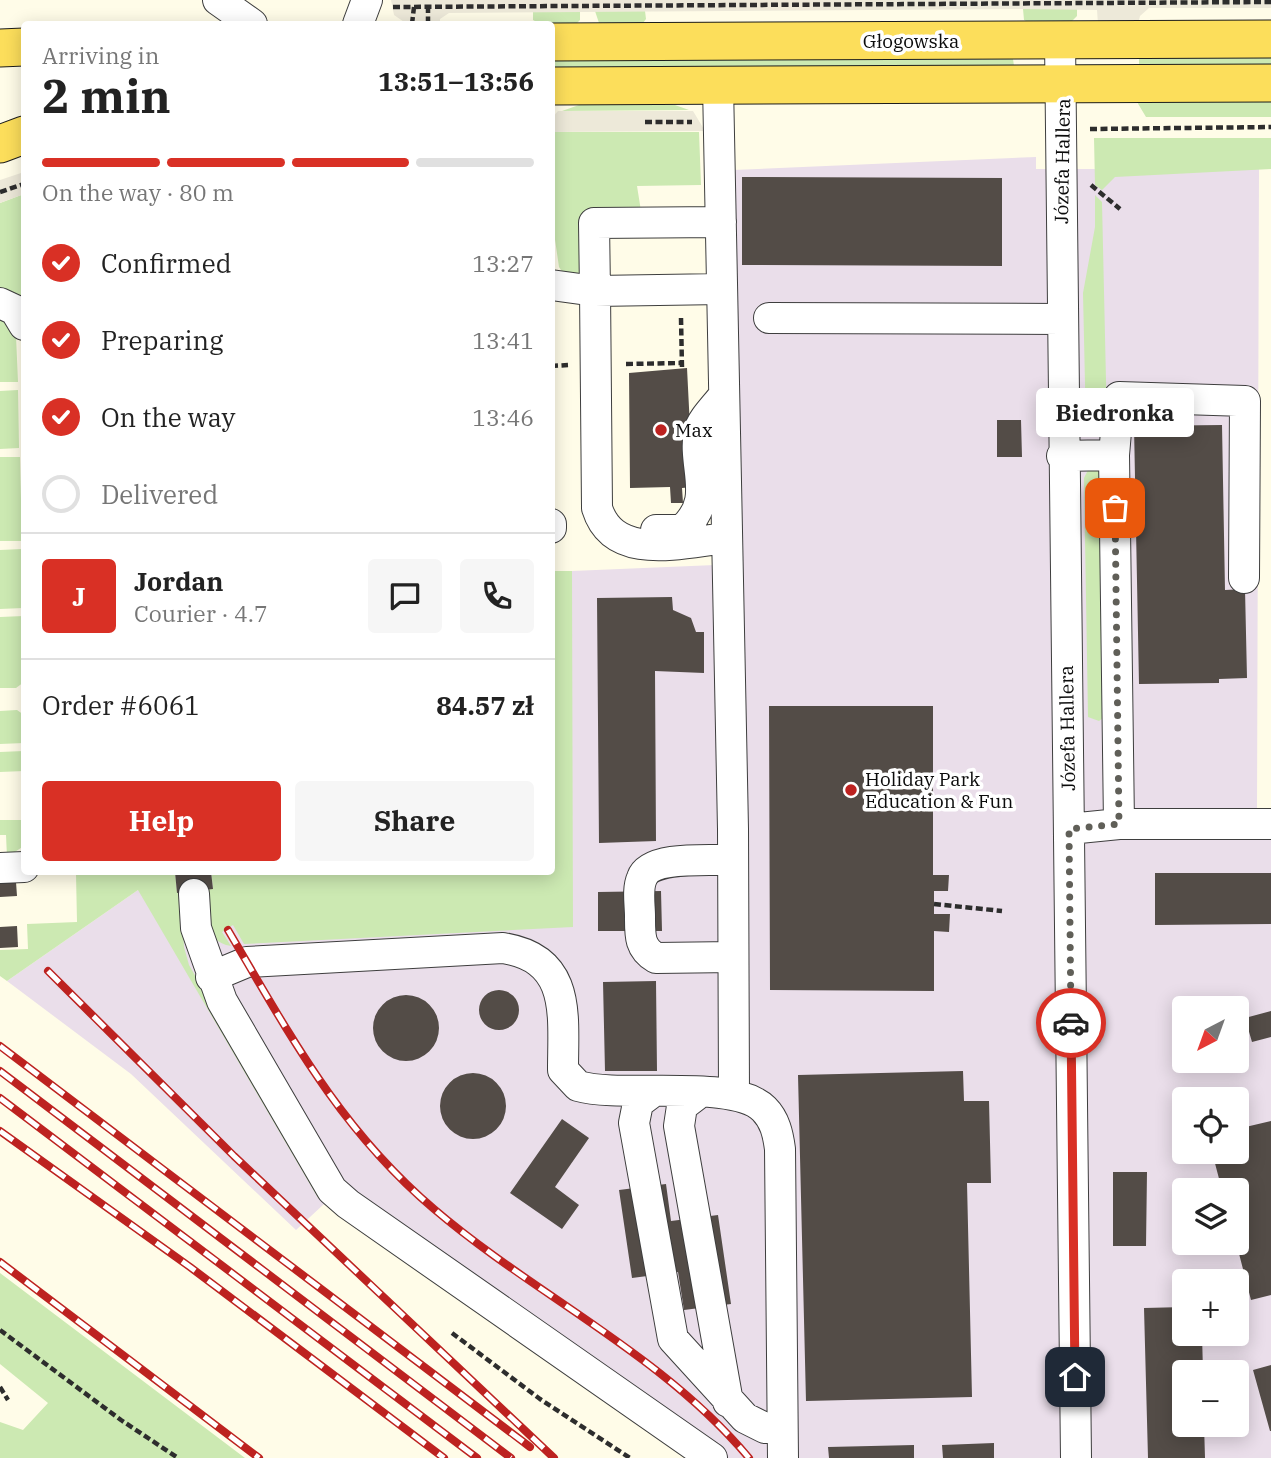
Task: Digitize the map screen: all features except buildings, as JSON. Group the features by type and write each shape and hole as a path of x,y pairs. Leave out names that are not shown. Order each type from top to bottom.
{"main road":[{"name":"Głogowska","path":"555,42 1271,39"},
{"path":"555,86 1271,83"},
{"path":"0,128 21,125"},
{"path":"0,145 21,136"}],"street":[{"path":"218,0 248,21"},
{"name":"Józefa Hallera","path":"1060,40 1063,83 1062,456 1076,1458"},
{"path":"718,85 733,860 734,1095"},
{"path":"721,222 594,223 597,508 601,522 609,531 641,546 727,538"},
{"path":"555,286 595,291 722,289"},
{"path":"0,303 15,310 21,320"},
{"path":"769,318 1062,319"},
{"path":"596,442 606,464 607,501 616,520 629,530 682,530 696,517 702,499 699,429 724,395"},
{"path":"1119,824 1114,455 1119,397 1245,401 1244,578"},
{"path":"1062,456 1114,455"},
{"path":"1069,829 1119,824 1271,824"},
{"path":"733,860 660,863 646,871 640,886 641,945 656,958 733,957"},
{"path":"0,868 21,867"},
{"path":"194,894 196,929 211,977 222,1001 312,1159 340,1197 712,1458"},
{"path":"211,977 247,962 503,948 516,950 539,962 556,981 561,992 563,1070 567,1076 586,1088 734,1095 764,1108 778,1134 780,1427 783,1458"},
{"path":"654,1091 638,1103 634,1124 671,1332 684,1354 728,1402 752,1423 765,1428 780,1427"},
{"path":"699,1093 686,1100 679,1119 728,1402"}],"path":[{"path":"364,9 428,6 1271,2"},
{"path":"428,6 428,21"},
{"path":"412,21 414,7"},
{"path":"1062,130 1271,127"},
{"path":"0,192 21,185"},
{"path":"1090,185 1120,209"},
{"path":"680,289 682,369"},
{"path":"934,904 1002,911"},
{"path":"0,1330 121,1420 178,1458"},
{"path":"452,1333 540,1399 630,1458"},
{"path":"0,1387 8,1400"}],"shaded area":[{"path":"391,0 1271,0 1271,8 1149,8 1140,16 1138,24 1098,24 1097,10 1023,9 449,13 440,21 403,21 394,15"},
{"path":"558,111 693,111 705,131 555,132 555,114"},
{"path":"1036,157 1036,169 1259,169 1257,811 1271,811 1271,1458 688,1458 324,1204 296,1230 131,1074 7,981 138,890 138,875 261,875 572,927 572,571 739,564 733,170"},
{"path":"21,173 21,195 0,203 0,180"}],"green space":[{"path":"1023,9 1077,9 1077,16 1072,21 1028,22 1024,20"},
{"path":"533,11 580,11 580,20 577,23 533,20"},
{"path":"595,11 645,11 646,19 643,23 599,23"},
{"path":"1139,58 1271,58 1271,64 1139,65"},
{"path":"1013,59 1014,66 555,67 555,60"},
{"path":"1137,102 1271,102 1271,117 1146,117"},
{"path":"579,105 675,105 689,110 562,111"},
{"path":"555,132 699,132 701,185 637,186 641,211 584,212 582,270 573,277 563,273 559,267 555,240"},
{"path":"1094,138 1271,138 1271,169 1115,177 1102,190 1095,185"},
{"path":"21,195 21,302 0,292 0,203"},
{"path":"1095,195 1102,202 1107,425 1095,432 1086,429 1083,293 1095,227"},
{"path":"0,315 16,336 18,382 0,382"},
{"path":"18,390 19,448 0,449 0,391"},
{"path":"0,457 20,457 21,541 0,541"},
{"path":"1099,469 1105,473 1107,715 1099,721 1088,717 1084,478 1088,470"},
{"path":"21,549 21,608 0,609 0,550"},
{"path":"555,571 572,571 573,927 244,944 233,925 222,932 231,946 215,939 208,925 205,890 213,888 211,875 555,875"},
{"path":"21,616 21,684 16,688 0,688 0,617"},
{"path":"17,710 21,713 21,743 0,744 0,711"},
{"path":"21,751 21,771 0,772 0,752"},
{"path":"0,820 21,820 21,848 7,857 6,835 0,835"},
{"path":"76,875 175,875 177,892 181,892 184,947 189,965 315,1182 688,1458 318,1198 138,890 7,981 0,976 0,950 28,949 27,924 77,922"},
{"path":"0,1273 245,1458 0,1458 0,1422 23,1430 48,1403 0,1364"}],"railway":[{"path":"228,930 295,1043 343,1113 400,1178 473,1240 638,1356 677,1387 715,1421 749,1458"},
{"path":"48,971 234,1156 554,1458"},
{"path":"0,1046 530,1447"},
{"path":"0,1071 511,1458"},
{"path":"0,1098 477,1458"},
{"path":"0,1131 190,1267 444,1458"},
{"path":"0,1262 259,1458"}],"way so far":[{"path":"1071,1023 1069,829 1119,824 1115,508"}],"place":[{"name":"Max","path":"661,430"},
{"name":"Biedronka","path":"1115,508"},
{"name":"Holiday Park Education & Fun","path":"851,790"}],"route":[{"path":"1071,1023 1075,1377"}]}
